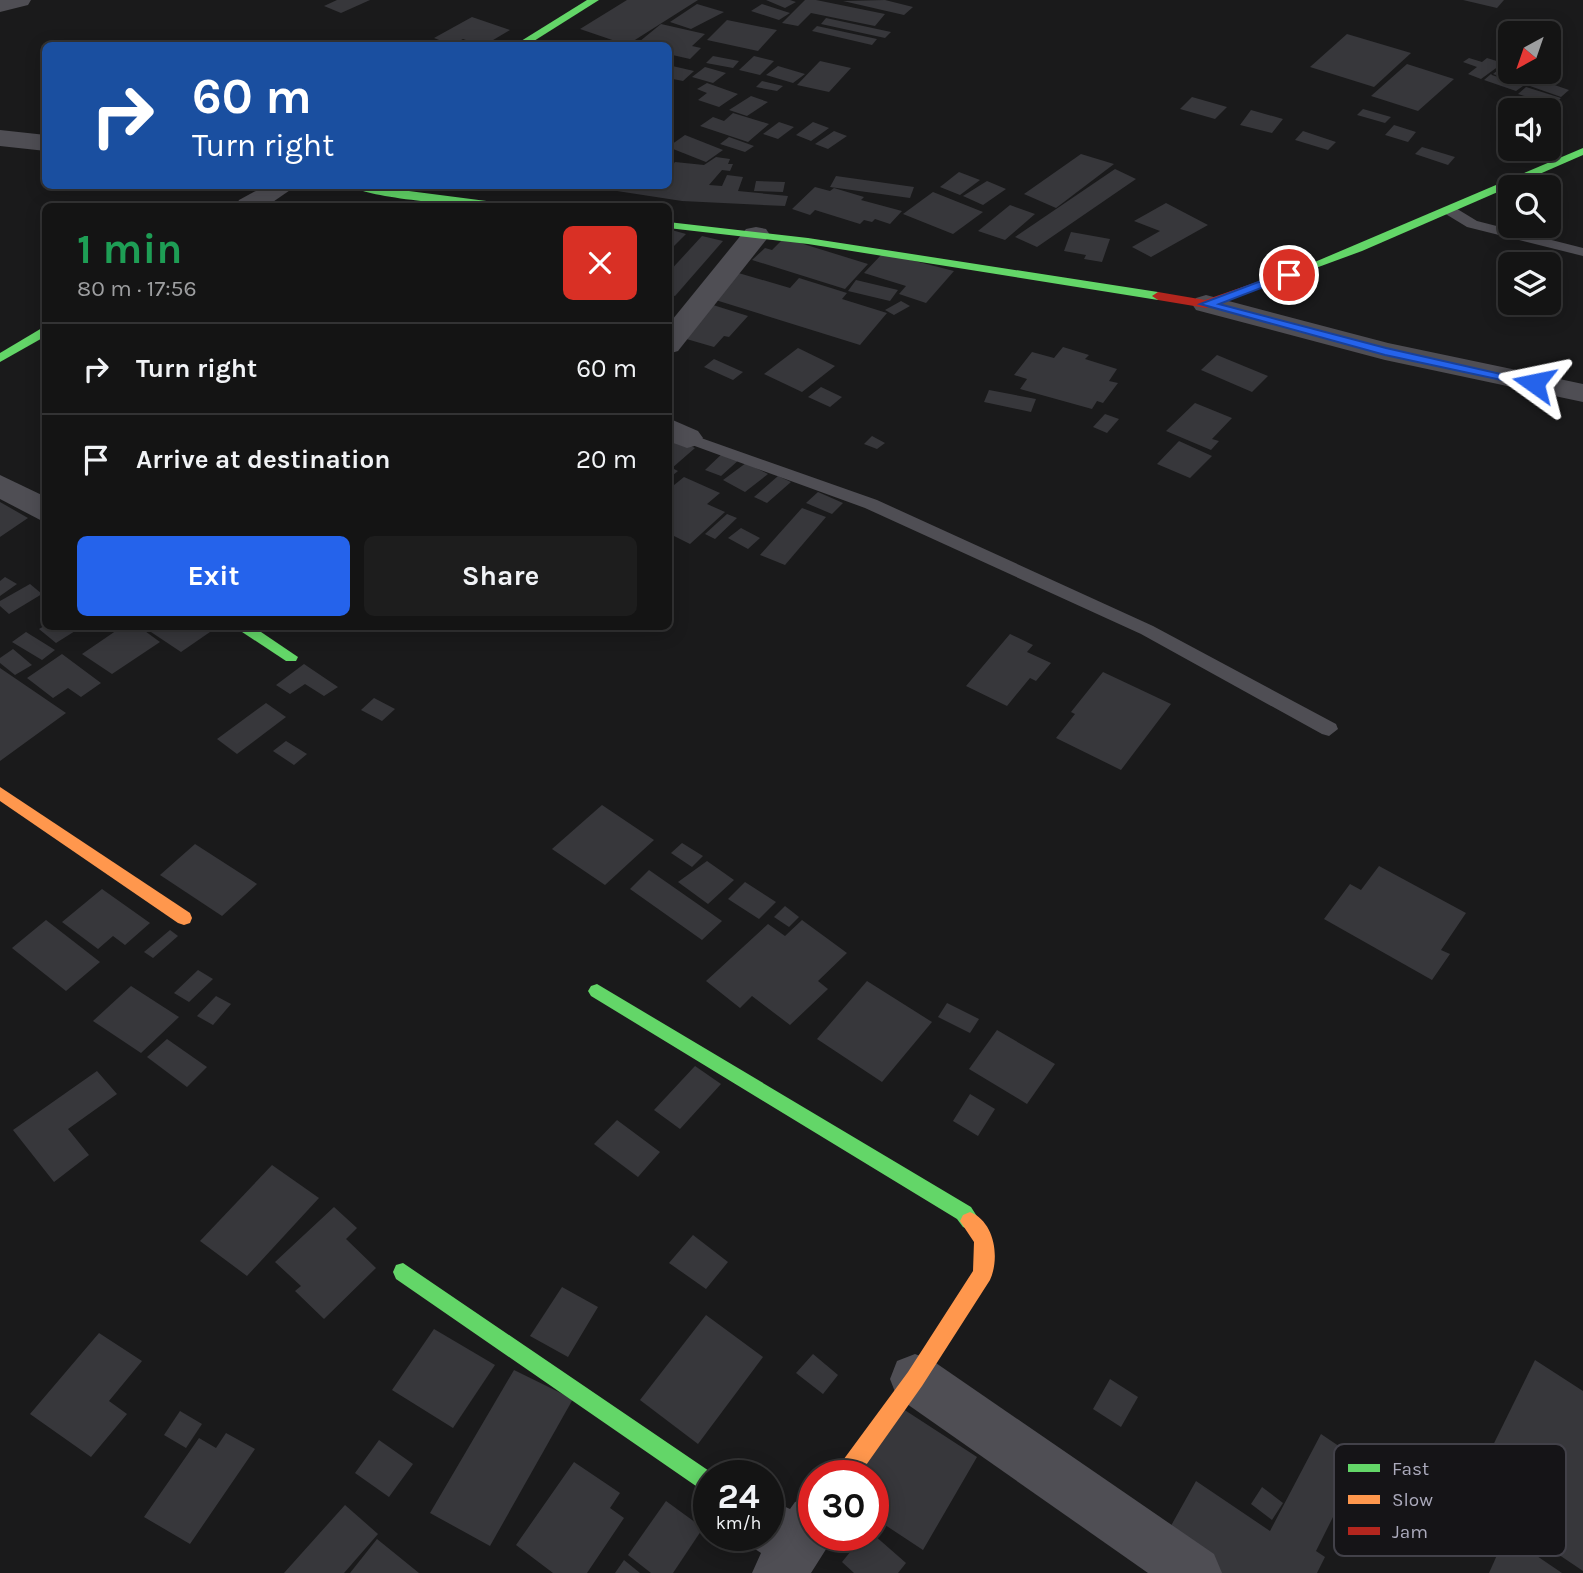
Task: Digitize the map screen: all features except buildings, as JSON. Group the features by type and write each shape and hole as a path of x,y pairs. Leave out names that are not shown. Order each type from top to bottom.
{"street":[{"path":"0,5 20,0"},
{"path":"524,42 594,0"},
{"path":"0,138 42,143"},
{"path":"1206,304 1359,249 1583,151"},
{"path":"254,203 278,189"},
{"path":"372,189 475,203"},
{"path":"672,225 756,235 1206,304 1385,351 1583,393"},
{"path":"672,340 756,235"},
{"path":"0,358 42,333"},
{"path":"0,485 42,510"},
{"path":"247,630 291,656"},
{"path":"0,793 184,918"},
{"path":"597,991 964,1213 985,1239 982,1273 915,1379 857,1460"},
{"path":"403,1272 693,1473"},
{"path":"915,1379 1195,1573"}],"lane":[{"path":"1449,209 1472,225 1583,252"},
{"path":"678,433 871,504 1147,630 1329,729"}],"traffic: fast":[{"path":"525,42 594,0"},
{"path":"1309,267 1358,249 1583,151"},
{"path":"372,189 475,203"},
{"path":"672,225 808,241 1158,296"},
{"path":"0,358 42,333"},
{"path":"247,630 291,657"},
{"path":"597,991 964,1213 970,1221"},
{"path":"403,1272 693,1473"}],"traffic: slow":[{"path":"0,793 184,918"},
{"path":"857,1460 915,1379 983,1273 984,1239 970,1221"}],"traffic: jam":[{"path":"1158,296 1206,304 1309,267"}],"route":[{"path":"1289,275 1206,304 1385,351 1534,383"}]}
